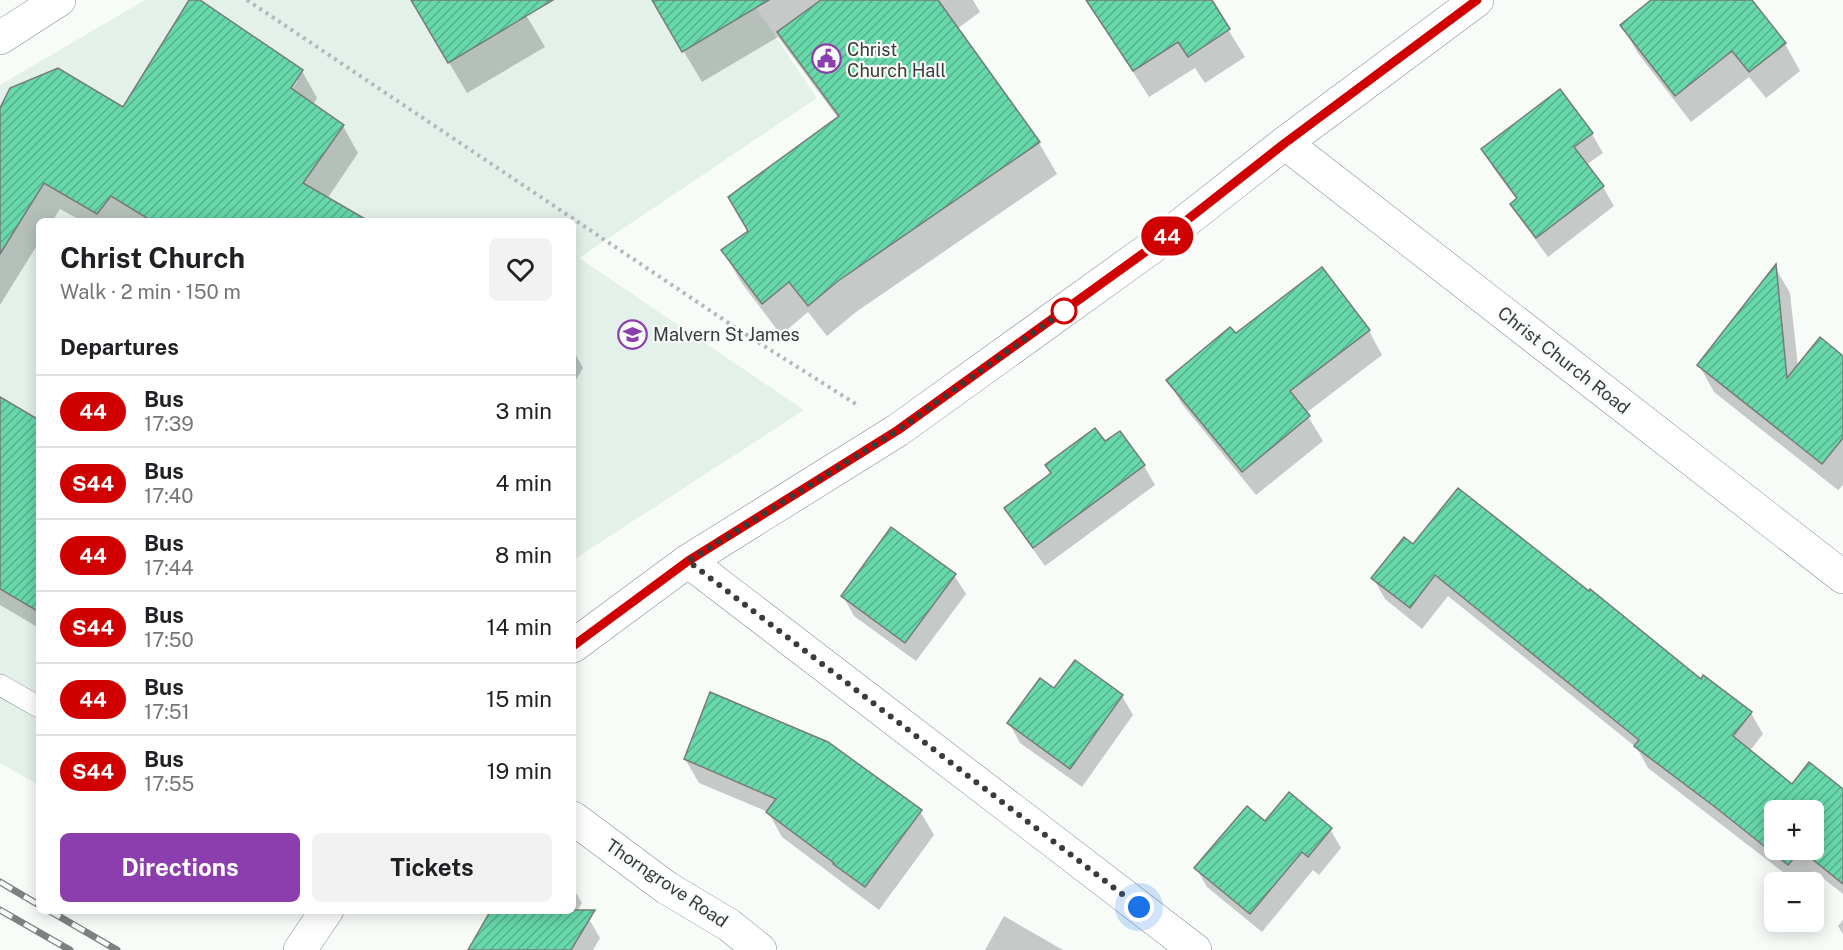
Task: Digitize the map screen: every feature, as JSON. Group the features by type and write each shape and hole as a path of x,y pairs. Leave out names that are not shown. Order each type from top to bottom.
{"street":[{"path":"0,38 58,0"},
{"path":"576,644 688,561 898,430 1159,242 1285,143 1477,0"},
{"name":"Christ Church Road","path":"1285,143 1843,577"},
{"path":"688,561 1195,950"},
{"name":"Thorngrove Road","path":"576,820 667,888 729,926 750,947"},
{"path":"300,950 324,914"}],"lane":[{"path":"0,685 36,705"}],"path":[{"path":"247,0 572,218"},
{"path":"576,221 739,330 898,430"}],"shaded area":[{"name":"Malvern St James","path":"145,0 751,0 817,98 579,258 804,410 576,558 576,218 36,218 36,783 0,763 0,85"}],"building":[{"path":"189,0 200,0 303,70 291,88 344,125 303,183 364,218 147,218 111,196 97,214 44,183 0,254 0,108 10,88 58,68 123,107"},
{"path":"411,0 553,0 448,63"},
{"path":"652,0 769,0 682,52"},
{"path":"821,0 938,0 1040,142 838,281 808,306 789,282 762,304 721,250 748,231 728,197 839,116 777,32"},
{"path":"1086,0 1212,0 1230,29 1188,57 1178,42 1133,71"},
{"path":"1651,0 1752,0 1786,43 1749,72 1732,51 1675,96 1620,25"},
{"path":"1560,89 1593,133 1574,147 1604,186 1536,238 1510,204 1517,198 1481,149"},
{"path":"1776,264 1787,378 1820,337 1843,356 1843,438 1822,464 1697,365"},
{"path":"1322,267 1370,330 1290,391 1310,416 1242,472 1166,380 1230,327 1236,333"},
{"path":"0,397 36,418 36,610 0,589"},
{"path":"1095,428 1105,441 1120,431 1145,465 1033,548 1004,508 1051,473 1045,465"},
{"path":"1458,488 1589,591 1590,589 1701,679 1703,675 1752,712 1733,736 1792,784 1809,762 1843,789 1843,884 1813,860 1824,860 1824,800 1764,800 1764,846 1634,746 1639,740 1435,575 1410,608 1371,578 1404,537 1413,544"},
{"path":"891,527 956,574 905,643 841,596"},
{"path":"1075,660 1123,695 1070,769 1007,723 1040,678 1054,688"},
{"path":"710,692 828,742 922,810 865,887 766,812 776,799 684,759"},
{"path":"1289,792 1332,828 1308,857 1302,852 1250,914 1194,868 1247,806 1265,821"},
{"path":"1782,860 1792,860 1788,865"},
{"path":"576,910 595,910 571,950 468,950 489,914 576,914"}],"railway":[{"path":"0,882 36,903"},
{"path":"0,910 70,950"},
{"path":"55,914 117,950"}],"bus line":[{"name":"44","path":"576,644 688,561 898,430 1159,242 1285,143 1477,0"}],"place":[{"name":"Christ Church Hall","path":"826,59"},
{"name":"Malvern St James","path":"632,334"}],"route":[{"path":"1064,311 1066,309 898,430 688,561 1139,907"}]}
